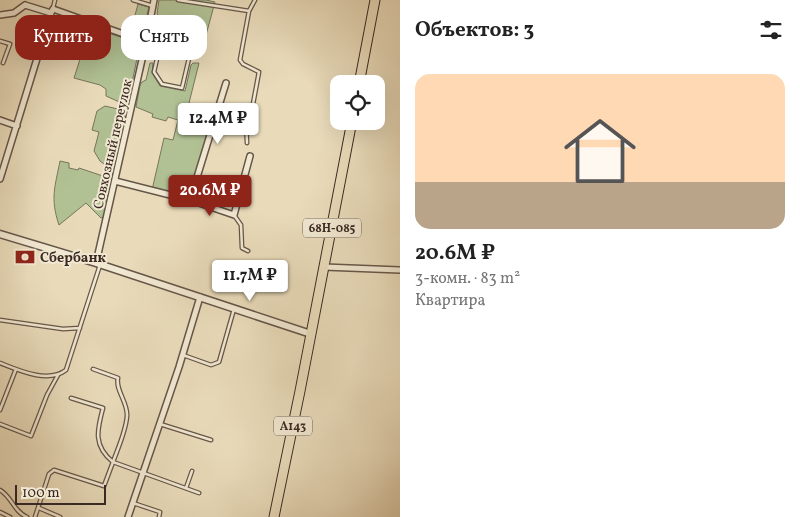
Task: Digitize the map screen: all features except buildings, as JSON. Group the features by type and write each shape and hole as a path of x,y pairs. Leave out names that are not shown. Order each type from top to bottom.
{"main road":[{"path":"361,75 376,0"},
{"name":"68Н-085","path":"311,334 350,130"},
{"name":"А143","path":"274,517 311,334"}],"street":[{"path":"0,15 14,14 24,2 121,34"},
{"path":"0,179 52,11"},
{"name":"Совхозный переулок","path":"98,263 142,60"},
{"path":"190,200 226,83"},
{"path":"0,120 17,126"},
{"path":"115,181 190,200 234,215 250,156"},
{"path":"0,234 98,263 311,334"},
{"path":"324,267 400,270"},
{"path":"128,517 183,355 200,297"}],"lane":[{"path":"52,11 55,0"},
{"path":"133,0 153,3"},
{"path":"178,0 249,12"},
{"path":"247,143 246,121 253,104 258,72 243,64 240,60 249,12 255,0"},
{"path":"163,32 185,38 189,45 190,54 182,88 162,84 154,72 163,32"},
{"path":"0,40 10,44 3,63"},
{"path":"234,215 241,225 242,248 248,251"},
{"path":"0,424 30,436 47,395 58,375 66,370 98,263"},
{"path":"183,355 211,365 219,362 234,308"},
{"path":"0,320 63,329 80,328"},
{"path":"0,363 30,375 58,375"},
{"path":"0,410 16,369"},
{"path":"36,517 51,470 104,486 127,415 124,400 116,383 118,378 93,369"},
{"path":"71,398 104,408 97,428 99,442 104,455 113,462 199,493"},
{"path":"160,424 211,440"},
{"path":"186,488 192,471"},
{"path":"0,490 6,493 19,514 27,517"},
{"path":"133,503 160,512 159,517"},
{"path":"39,508 60,517"},
{"path":"0,512 10,517"}],"green space":[{"path":"159,0 206,0 215,2 207,31 207,15 157,14"},
{"path":"138,4 149,7 147,15 135,15"},
{"path":"111,34 121,37 121,60 137,60 128,102 124,104 106,96 106,89 100,85 74,78 80,60 111,60"},
{"path":"150,63 153,63 152,73 160,86 185,91 191,65 199,63 185,119 208,132 189,198 152,190 164,138 173,140 178,120 168,117 166,121 152,117 153,114 136,107 140,85 146,80"},
{"path":"105,106 122,110 125,113 115,168 112,170 100,161 94,151 99,132 92,130 97,111"},
{"path":"60,161 69,163 69,168 78,170 79,168 112,179 104,217 101,218 86,203 59,225 54,200"}],"place":[{"name":"Сбербанк","path":"25,257"}]}
